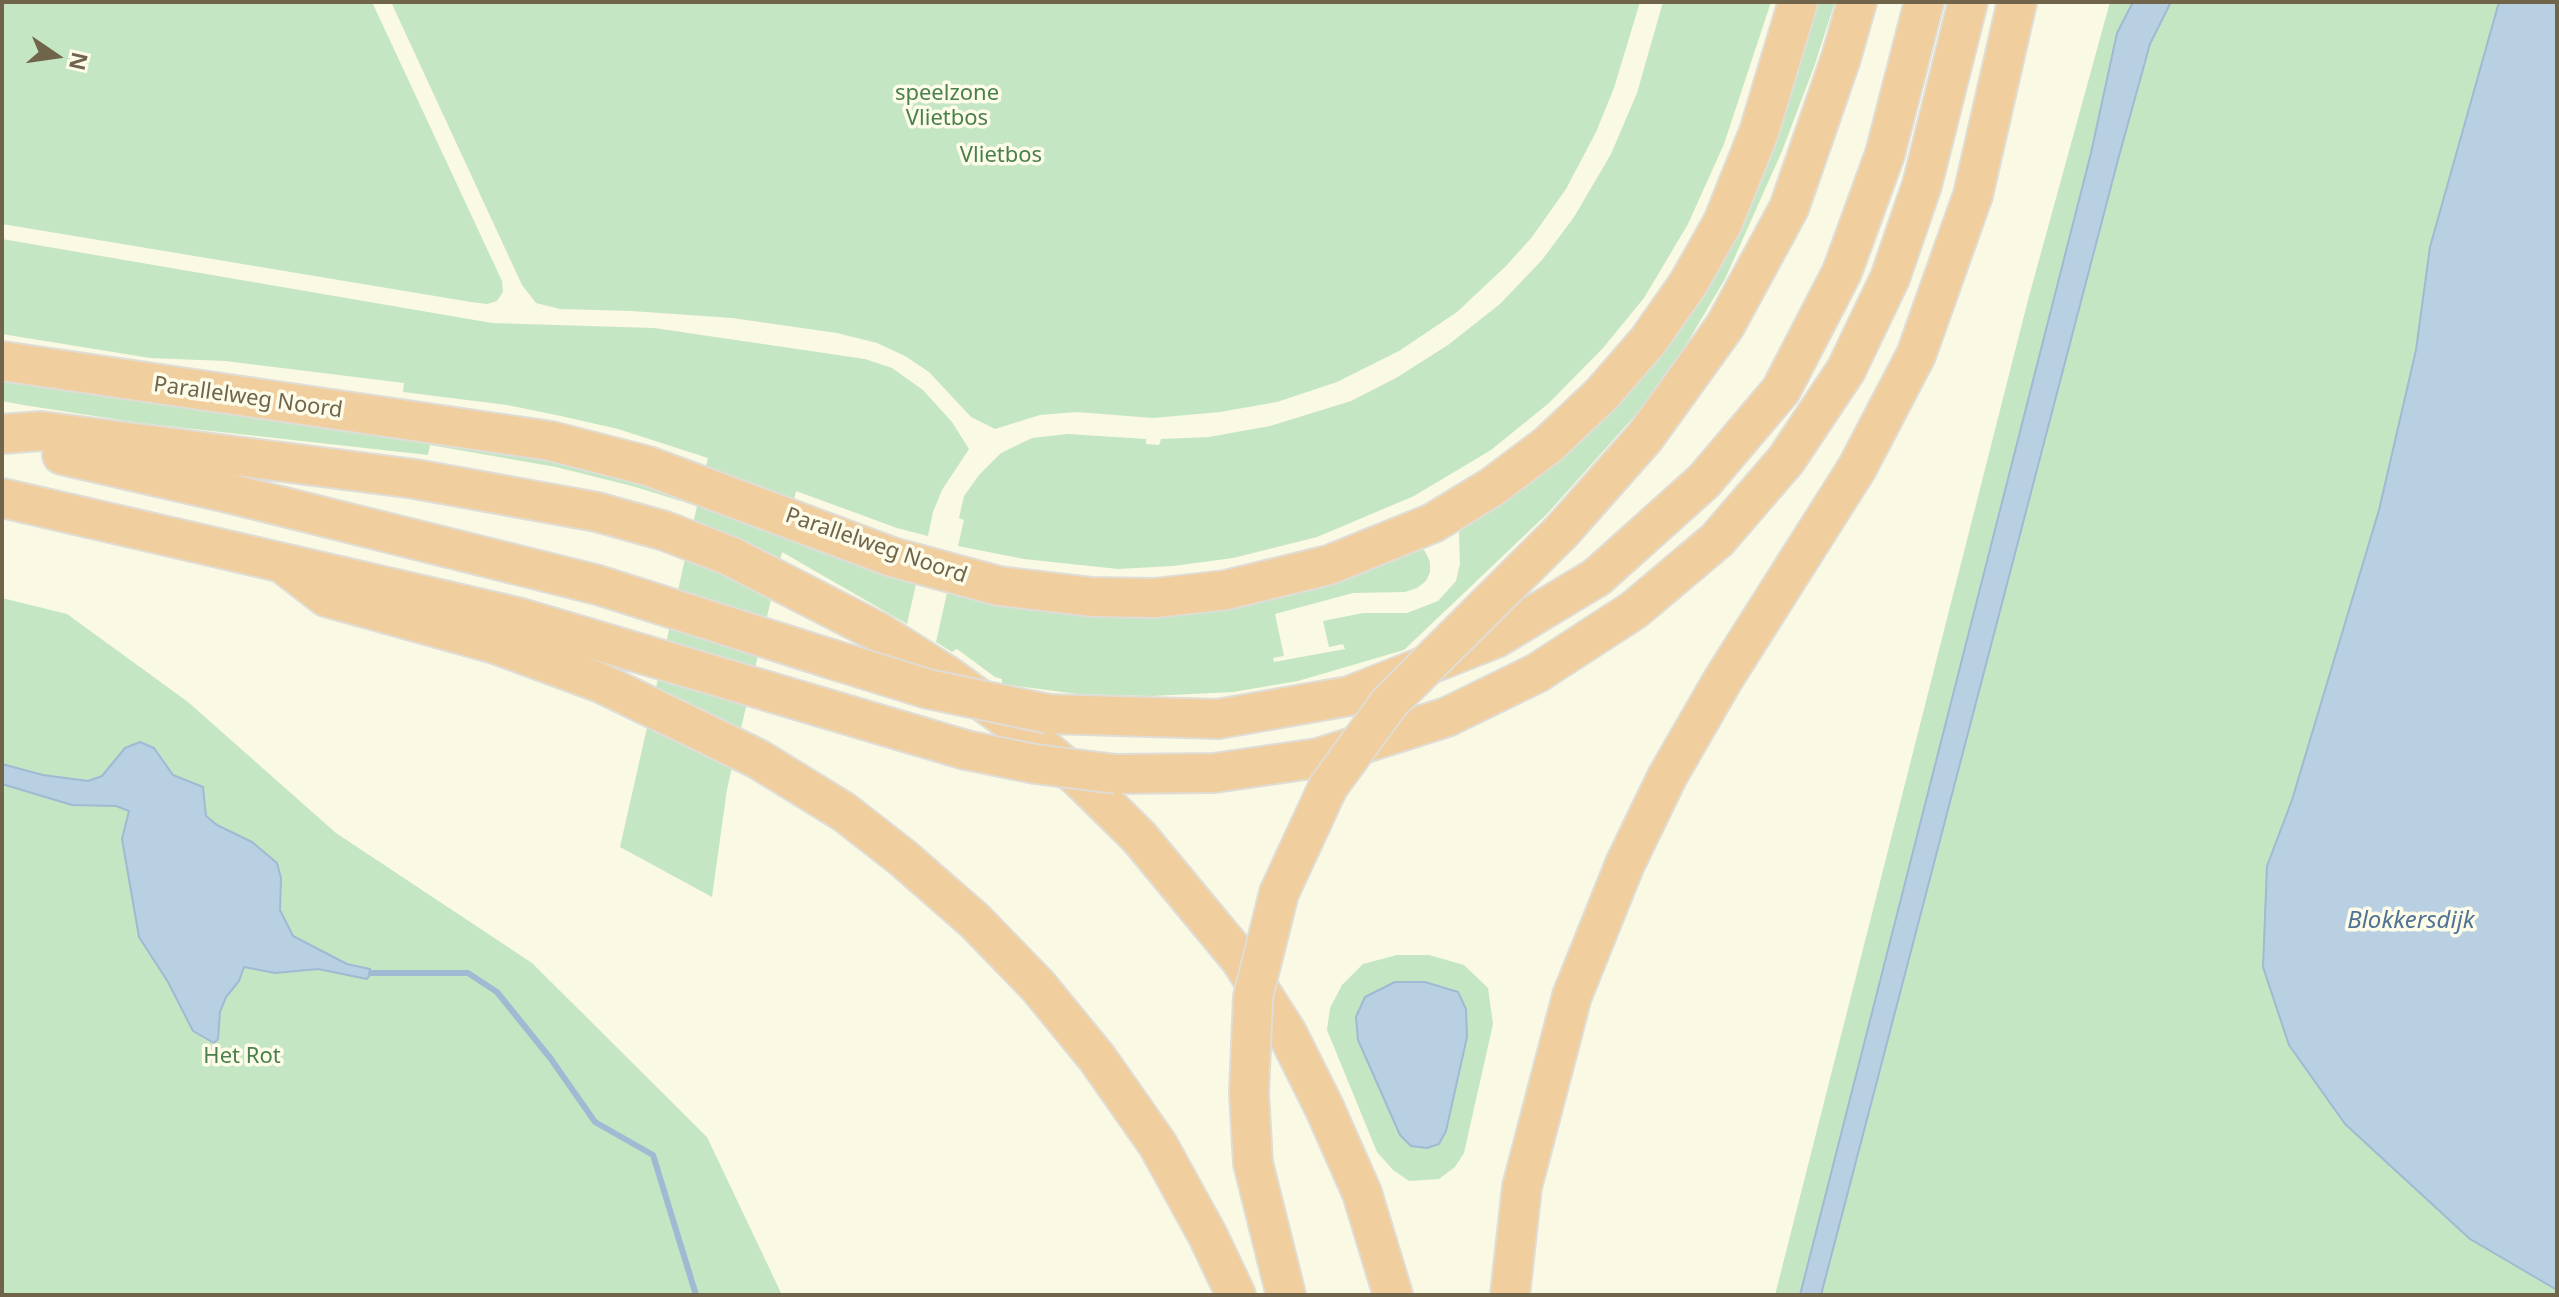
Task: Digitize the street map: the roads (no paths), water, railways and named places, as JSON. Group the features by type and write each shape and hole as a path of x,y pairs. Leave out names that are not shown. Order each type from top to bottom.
{"highway":[{"name":"Parallelweg Noord","path":"2,343 206,376 443,405 543,421 628,441 727,474 896,539 967,560 1024,572 1117,579 1193,574 1269,559 1335,541 1399,516 1447,493 1499,459 1560,408 1619,347 1668,280 1709,207 1740,133 1780,2"},
{"name":"Parallelweg Noord","path":"2,361 86,376 551,441 648,466 892,557 999,586 1092,597 1155,598 1226,590 1329,565 1433,523 1492,487 1548,445 1602,394 1656,329 1688,284 1723,222 1759,132 1798,2"},
{"path":"1286,1295 1253,1163 1249,1093 1253,997 1279,893 1328,787 1389,703 1562,531 1645,437 1725,326 1789,208 1857,2"},
{"path":"2,442 232,494 598,585 928,689 1049,714 1218,719 1349,696 1496,638 1597,577 1704,481 1781,390 1842,272 1885,154 1924,2"},
{"path":"2,498 517,617 966,750 1035,764 1116,774 1214,773 1318,758 1447,717 1549,666 1634,610 1717,540 1786,460 1846,370 1890,278 1922,185 1968,2"},
{"path":"1510,1295 1522,1187 1572,996 1625,864 1667,777 1724,678 1857,468 1916,355 1973,195 2017,2"},
{"path":"2,434 41,431 415,479 597,512 665,531 730,556 880,633 1006,718 1079,778 1139,837 1240,959 1287,1033 1324,1107 1362,1193 1393,1295"},
{"path":"282,563 326,597 495,644 601,683 758,759 844,812 975,921 1038,986 1097,1058 1158,1145 1236,1295"}],"water":[{"path":"2133,2 2171,2 2150,44 2119,156 1821,1295 1800,1295 2091,153 2117,33"},
{"name":"Blokkersdijk","path":"2499,2 2557,2 2557,1290 2470,1239 2345,1124 2289,1045 2263,967 2267,866 2292,800 2379,510 2416,350 2430,247"},
{"path":"140,742 154,748 173,775 203,787 206,816 217,825 252,842 277,863 281,878 280,910 293,936 347,964 370,969 367,979 318,969 275,973 244,967 220,1012 218,1039 214,1043 193,1031 168,982 139,937 122,839 129,811 116,806 72,805 2,784 2,764 43,775 88,781 102,776 125,748"},
{"path":"1395,982 1425,982 1458,992 1466,1009 1467,1037 1446,1131 1439,1144 1427,1148 1411,1146 1400,1135 1358,1040 1356,1017 1365,997"}],"waterway":[{"path":"371,973 468,973 497,992 551,1059 595,1122 653,1155 696,1295"}],"park label":[{"name":"speelzone Vlietbos","path":"947,106"},
{"name":"Vlietbos","path":"1001,156"},
{"name":"Het Rot","path":"242,1057"}]}
